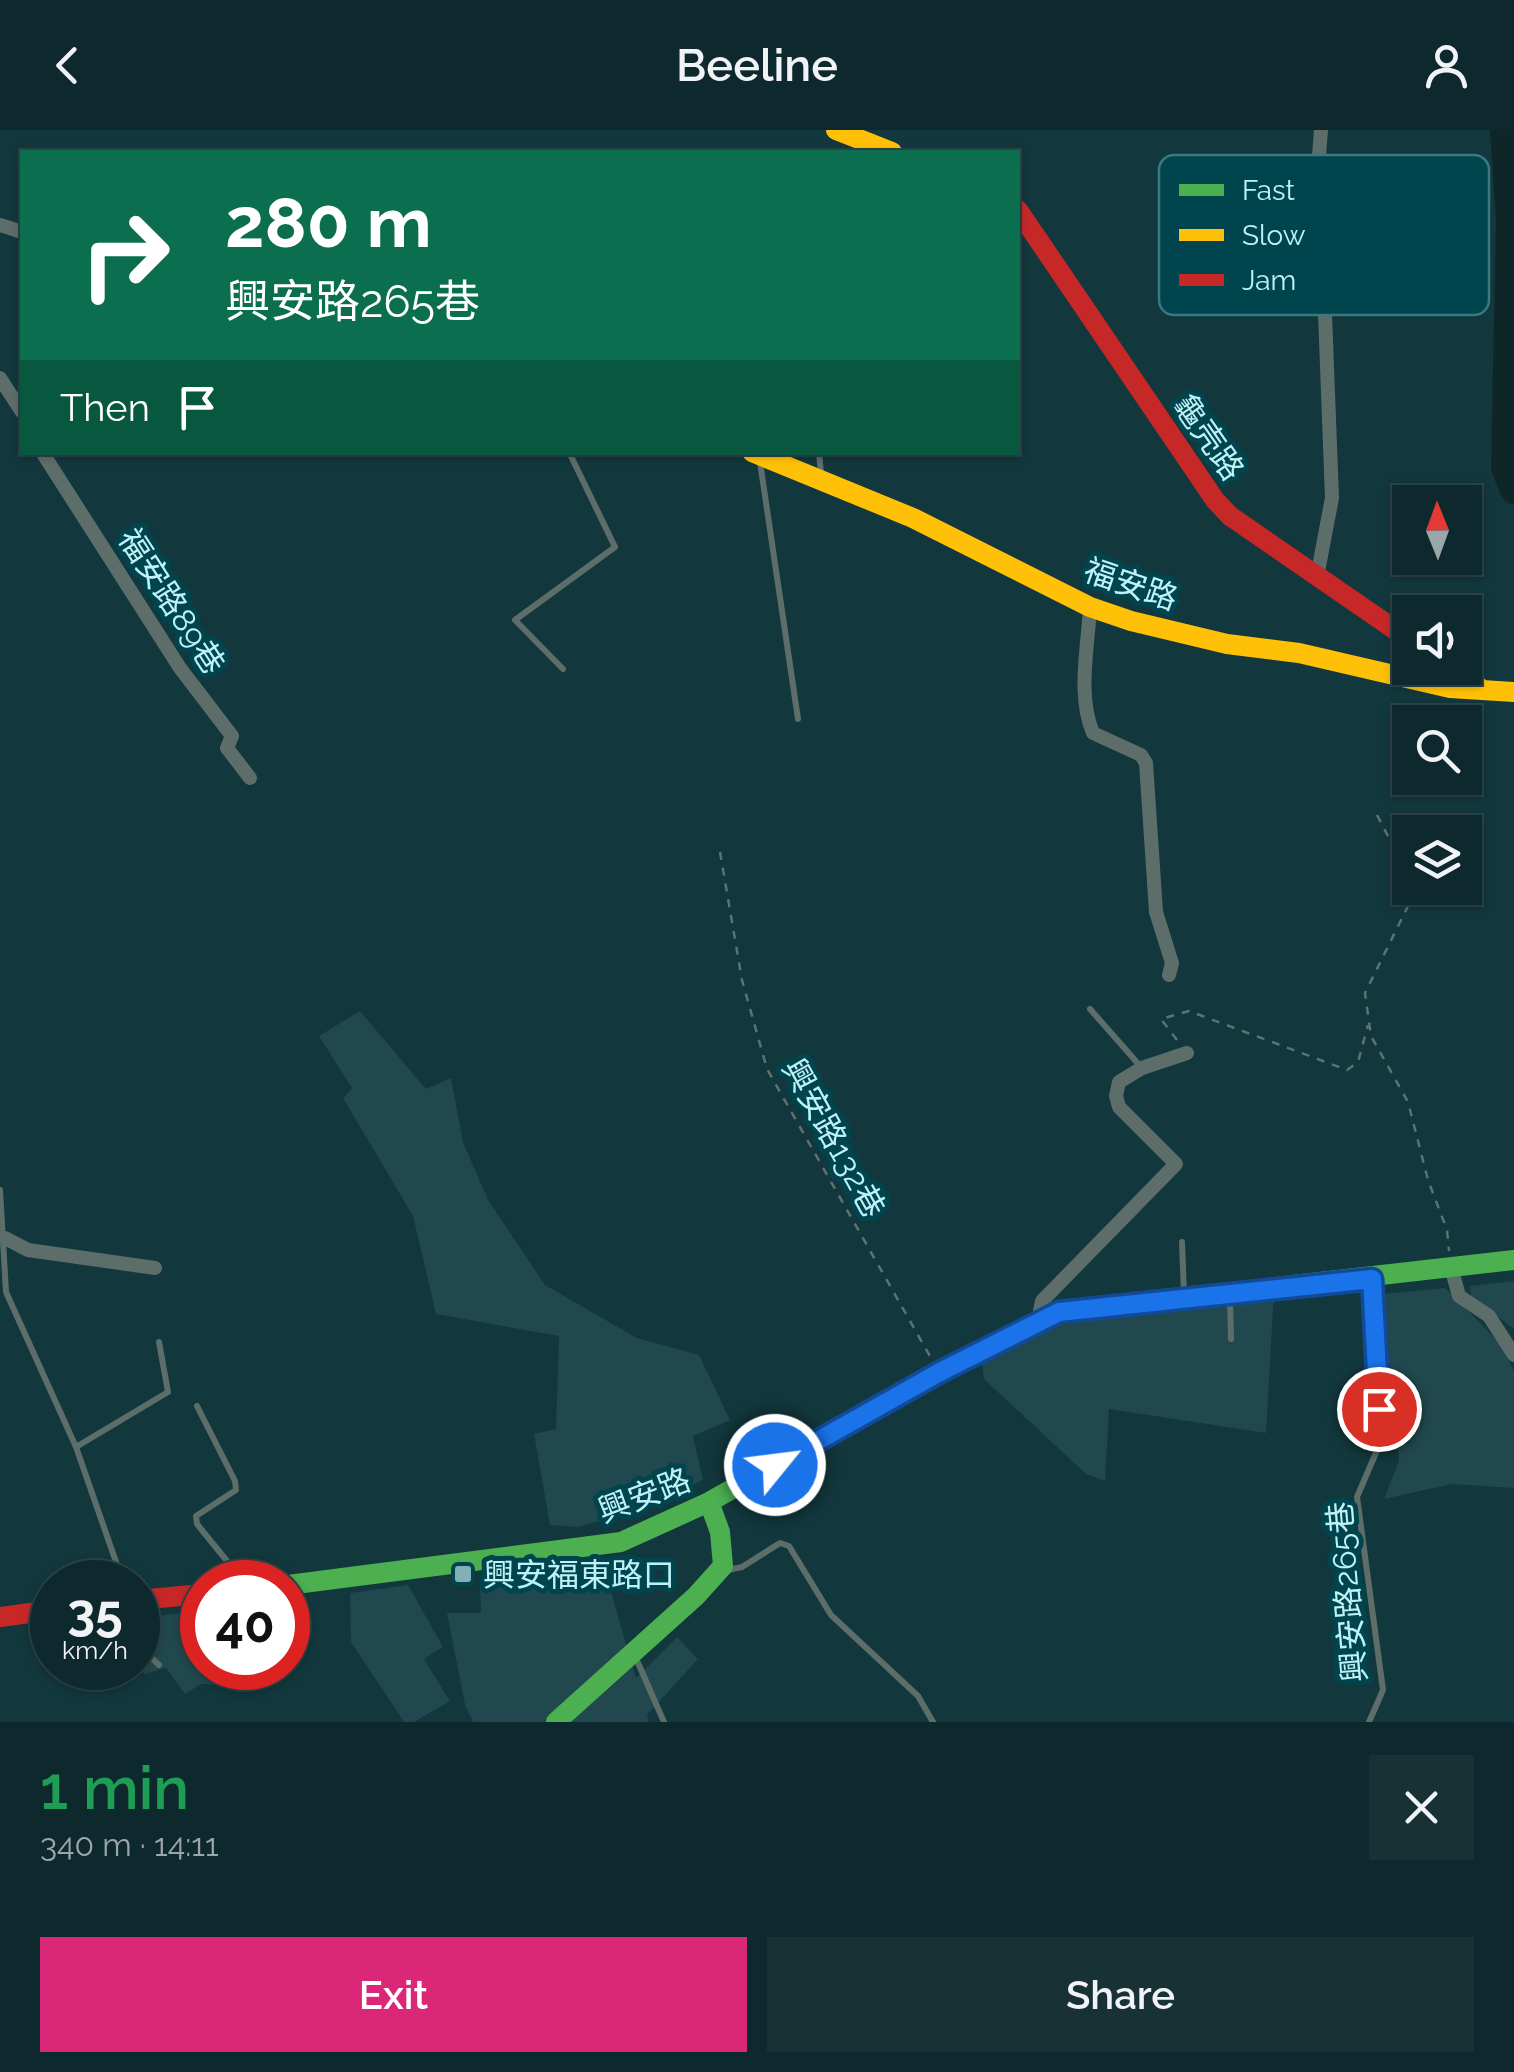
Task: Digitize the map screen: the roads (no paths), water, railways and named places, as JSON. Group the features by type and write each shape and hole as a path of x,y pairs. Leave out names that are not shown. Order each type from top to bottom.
{"street":[{"path":"836,130 887,150"},
{"path":"1319,155 1321,130"},
{"name":"龜壳路","path":"1020,213 1215,500 1230,516 1392,627"},
{"path":"1318,576 1332,498 1325,315"},
{"path":"0,378 20,409"},
{"name":"福安路89巷","path":"44,455 180,668 232,736 228,748 250,778"},
{"name":"福安路","path":"758,455 972,545 1090,607 1227,644 1299,653 1450,688 1514,692"},
{"path":"1090,607 1085,704 1088,721 1093,733 1141,755 1146,763 1156,912 1172,963 1168,975"},
{"path":"1476,685 1482,689"},
{"path":"1038,1321 1042,1301 1176,1164 1119,1107 1118,1082 1142,1068 1187,1053"},
{"path":"5,1238 28,1250 155,1268"},
{"name":"興安路","path":"310,1582 621,1542 710,1502 940,1372 1059,1312 1230,1296 1514,1260"},
{"path":"1450,1267 1459,1296 1489,1316 1514,1354"},
{"path":"556,1722 634,1654 723,1566 720,1532 710,1502"},
{"path":"0,1616 30,1613"}],"lane":[{"path":"562,669 515,620 615,547 569,455"},
{"path":"755,455 798,718"},
{"path":"819,455 822,480"},
{"path":"1090,1010 1142,1068"},
{"path":"0,1190 6,1292 76,1447 115,1560"},
{"path":"1182,1242 1184,1300"},
{"name":"興安路265巷","path":"1369,1722 1383,1690 1357,1497 1381,1441 1372,1279"},
{"path":"1230,1296 1231,1339"},
{"path":"76,1447 168,1392 160,1342"},
{"path":"197,1406 235,1481 236,1490 196,1516 197,1524 226,1560"},
{"path":"723,1566 730,1572 780,1543 789,1546 831,1615 909,1686 933,1722"},
{"path":"634,1654 664,1722"}],"waterway":[{"path":"1504,130 1510,222 1505,468 1514,490"}],"place":[{"name":"興安福東路口","path":"463,1574"}]}
